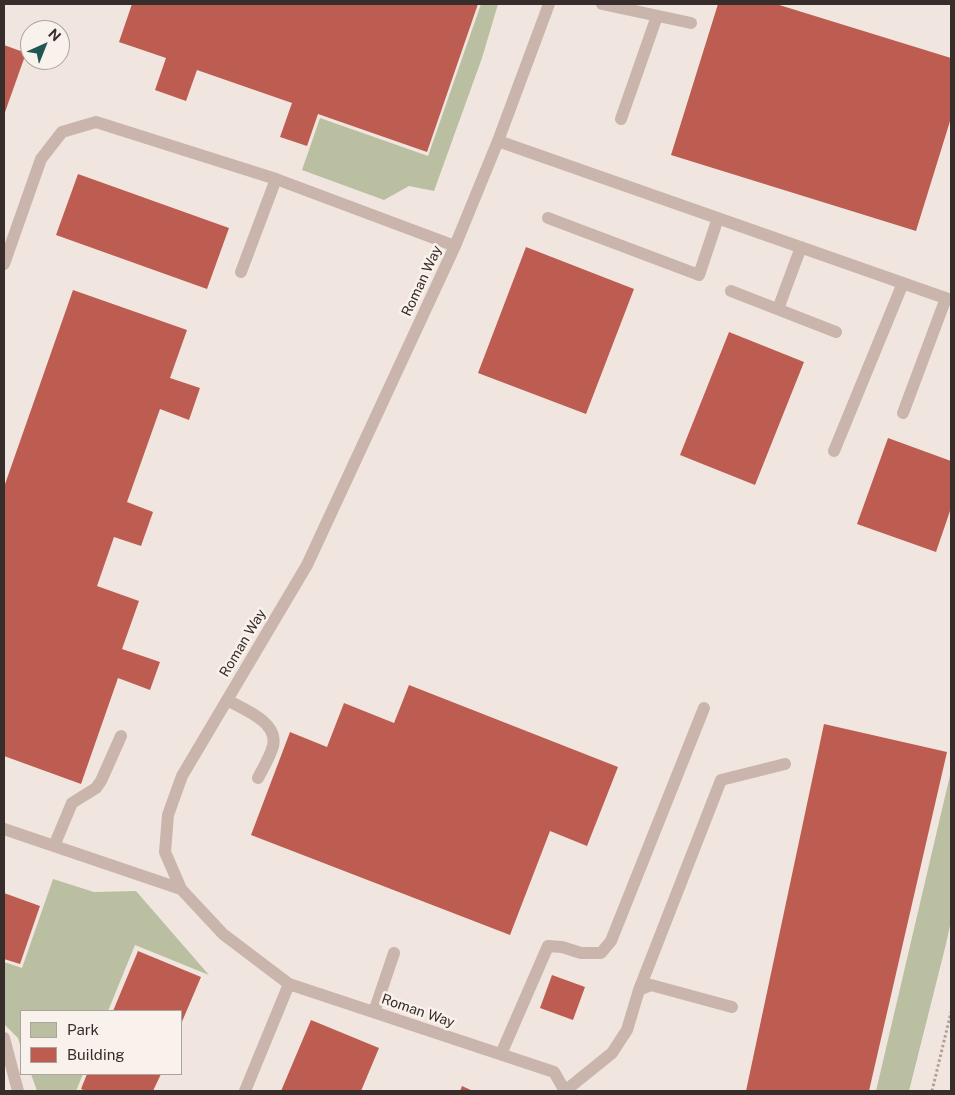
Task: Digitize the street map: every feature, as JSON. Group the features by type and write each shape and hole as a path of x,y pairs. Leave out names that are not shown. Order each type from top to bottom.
{"lane":[{"name":"Roman Way","path":"549,4 498,141 454,246 307,565 182,776 168,814 165,852 181,890 223,934 289,984 554,1072 565,1091"},
{"path":"602,4 691,24"},
{"path":"621,119 656,16"},
{"path":"4,264 41,159 62,132 96,122 276,179 454,246"},
{"path":"498,141 949,299 903,413"},
{"path":"241,272 276,179"},
{"path":"548,218 699,275 718,218"},
{"path":"778,309 801,247"},
{"path":"834,451 903,283"},
{"path":"731,291 836,332"},
{"path":"227,700 258,718 271,731 274,738 272,748 258,778"},
{"path":"501,1054 548,946 562,947 581,952 601,953 611,941 704,708"},
{"path":"54,846 72,803 96,788 102,781 121,736"},
{"path":"565,1091 612,1053 627,1030 639,990 721,780 785,764"},
{"path":"4,829 181,890"},
{"path":"374,1012 394,953"},
{"path":"245,1091 289,984"},
{"path":"639,990 651,985 732,1007"},
{"path":"4,1038 18,1091"}],"path":[{"path":"932,1091 951,1012"}],"green space":[{"path":"481,4 498,4 482,58 434,191 409,186 384,200 302,170 320,118 428,156"},
{"path":"951,771 951,921 946,944 909,1091 876,1091"},
{"path":"53,879 94,892 136,891 209,975 135,945 108,1010 20,1010 20,1045 18,1038 4,1024 4,962 22,968"},
{"path":"31,1075 83,1075 76,1091 37,1091"}],"building":[{"path":"132,4 478,4 427,152 318,114 307,146 280,137 292,103 197,70 186,101 155,90 166,58 119,42"},
{"path":"718,4 776,4 951,58 951,118 916,231 671,155"},
{"path":"4,45 20,51 20,70 4,115"},
{"path":"78,174 229,228 207,289 56,235"},
{"path":"526,247 634,289 586,414 478,373"},
{"path":"73,290 187,330 170,378 200,388 189,420 160,409 127,502 153,512 141,546 114,537 97,586 139,601 122,649 160,662 150,690 118,678 81,784 4,756 4,487"},
{"path":"729,332 804,362 755,485 680,455"},
{"path":"888,438 951,461 951,508 936,552 857,524"},
{"path":"409,685 618,767 587,846 550,831 510,935 251,835 290,732 327,747 344,703 394,723"},
{"path":"824,724 947,752 869,1091 746,1091"},
{"path":"4,893 40,906 20,964 4,959"},
{"path":"138,951 201,977 182,1022 182,1010 113,1010"},
{"path":"552,975 585,987 573,1020 540,1008"},
{"path":"311,1020 379,1048 361,1091 281,1091"},
{"path":"87,1075 161,1075 153,1091 86,1091 81,1089"},
{"path":"462,1086 473,1091 460,1091"}]}
